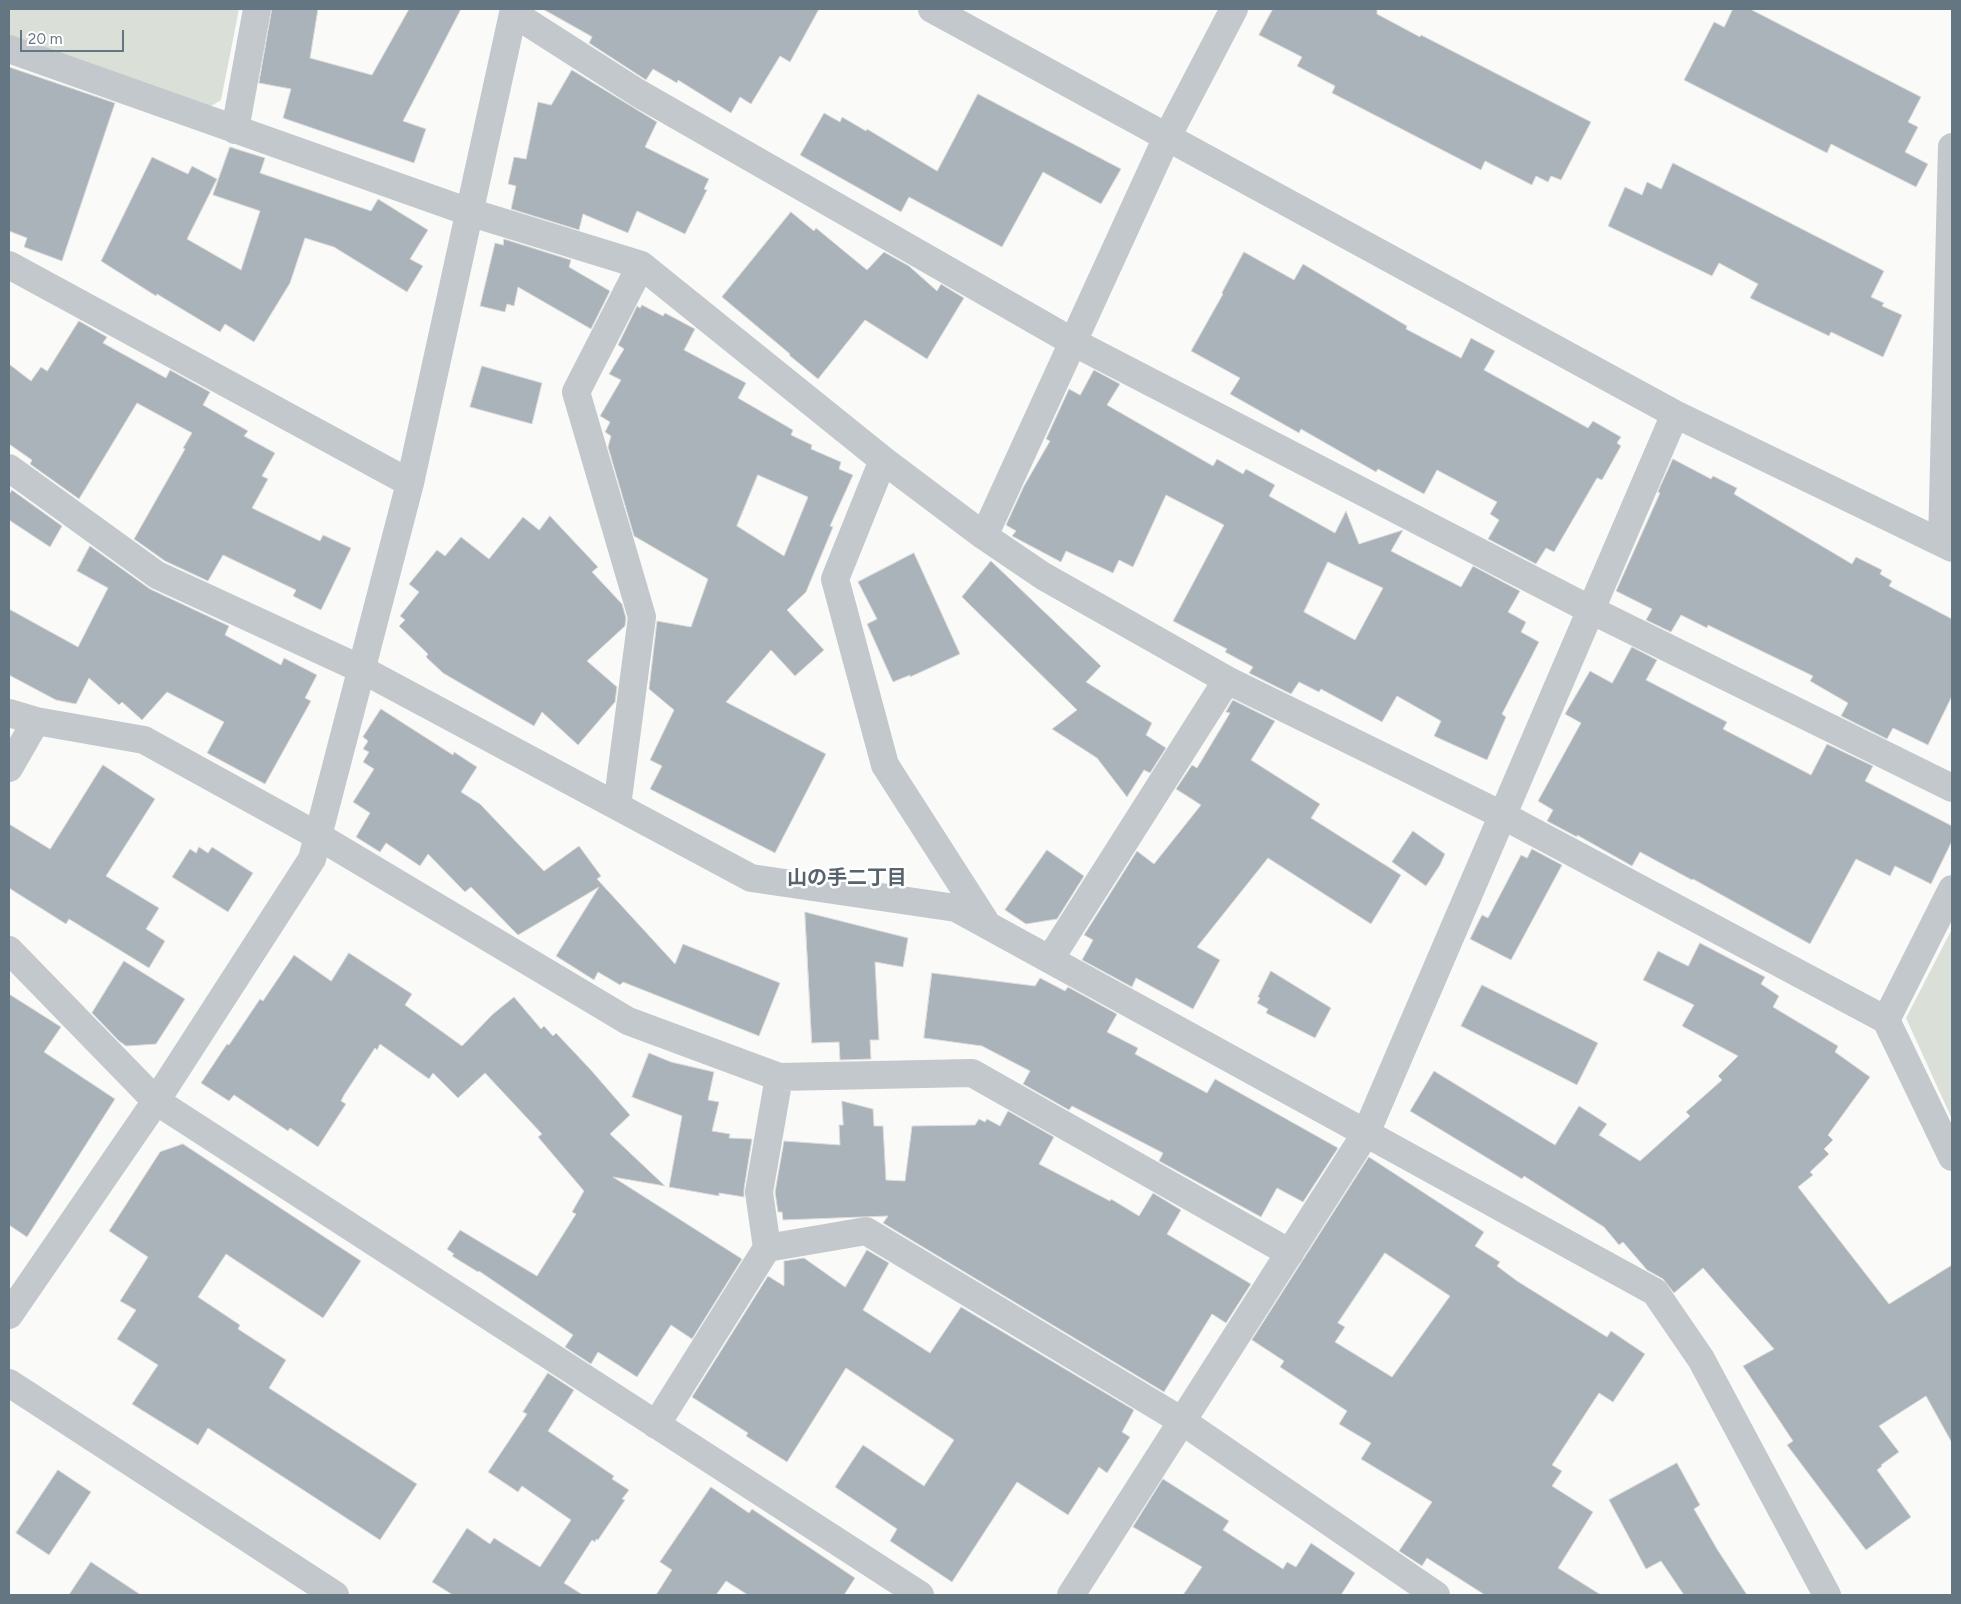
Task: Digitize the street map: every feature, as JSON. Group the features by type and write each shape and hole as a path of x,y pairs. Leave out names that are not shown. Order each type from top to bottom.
{"street":[{"path":"235,130 257,9"},
{"path":"932,9 1675,414 1947,546 1952,147"},
{"path":"984,536 1167,138 1234,9"},
{"path":"9,1315 156,1101 312,859 410,483 514,11 638,93 1073,342 1591,610 1952,788"},
{"path":"9,49 470,212 641,265 883,460 984,536 1043,576 1227,680 1502,816 1886,1020 1952,1157"},
{"path":"9,265 410,483"},
{"path":"617,806 642,617 576,392 641,265"},
{"path":"1071,1595 1366,1132 1675,414"},
{"path":"883,460 835,578 885,765 986,924"},
{"path":"9,468 157,575 361,670 751,878 956,908 1656,1292 1701,1359 1827,1595"},
{"path":"1050,960 1227,680"},
{"path":"9,713 36,721 144,740 318,836 628,1021 779,1077 972,1073 1290,1253"},
{"path":"9,768 36,721"},
{"path":"1886,1020 1952,889"},
{"path":"9,950 156,1101 920,1595"},
{"path":"656,1425 767,1248 759,1192 779,1077"},
{"path":"767,1248 866,1231 1182,1421 1436,1595"},
{"path":"9,1383 335,1595"}],"shaded area":[{"path":"9,9 239,9 221,100 208,108 9,37"},
{"path":"1952,929 1952,1119 1906,1018"}],"building":[{"path":"272,9 318,9 310,58 372,75 409,9 461,9 403,121 426,129 414,163 283,118 291,89 259,83"},
{"path":"543,9 819,9 790,62 780,56 751,104 740,97 731,113 678,80 677,83 653,69 646,80 589,43 592,37"},
{"path":"1273,9 1377,9 1377,14 1420,37 1421,35 1591,122 1561,180 1551,176 1548,182 1536,176 1532,185 1485,161 1481,170 1332,93 1335,86 1297,66 1302,57 1259,35"},
{"path":"1733,9 1750,9 1921,97 1908,122 1918,127 1905,152 1928,164 1916,187 1831,144 1827,153 1684,80 1714,22 1724,27"},
{"path":"9,67 115,103 62,261 24,247 27,238 9,231"},
{"path":"572,70 657,122 645,147 709,179 704,189 707,190 685,234 637,211 628,233 583,214 579,230 511,209 516,186 508,184 514,157 526,159 538,102 551,105"},
{"path":"978,94 1121,169 1101,204 1043,172 1002,247 909,197 901,212 800,155 824,113 840,122 842,117 866,131 867,129 937,171"},
{"path":"230,147 265,158 260,173 371,211 378,199 428,230 410,259 423,266 407,292 334,247 305,238 290,283 254,342 225,324 220,332 157,294 156,296 101,261 152,157 188,174 192,166 217,179 187,239 241,270 260,211 213,195"},
{"path":"1673,163 1884,271 1871,297 1884,303 1882,306 1902,315 1883,357 1831,332 1829,336 1750,298 1758,284 1719,263 1712,276 1608,226 1625,187 1642,195 1647,182 1661,189"},
{"path":"791,212 814,231 816,228 867,270 884,252 909,266 937,291 941,284 964,298 927,359 865,320 818,379 722,297"},
{"path":"504,239 571,260 569,267 610,291 591,329 518,287 514,306 507,304 505,312 480,306 495,243 503,245"},
{"path":"1244,252 1294,280 1303,264 1407,326 1406,329 1461,358 1471,338 1495,351 1484,370 1588,428 1593,421 1621,437 1617,443 1621,446 1602,480 1597,478 1554,552 1546,548 1536,564 1488,539 1499,520 1490,514 1497,502 1437,470 1424,494 1378,469 1376,472 1301,429 1299,433 1230,394 1240,378 1191,351"},
{"path":"642,305 663,316 665,313 695,329 684,350 746,383 738,398 793,430 791,435 812,445 811,449 841,462 839,469 853,475 830,526 833,527 806,592 787,610 824,650 795,676 771,650 726,702 826,754 775,853 650,789 662,766 650,760 674,710 649,689 657,621 691,627 708,579 634,536 608,447 611,436 605,432 610,422 600,416 621,380 609,374 624,349 618,345 637,306 640,308","holes":["758,475 808,497 784,556 737,526"]},
{"path":"79,321 107,337 103,343 166,378 170,370 210,392 203,405 248,431 244,436 275,453 262,476 268,479 252,508 320,541 323,535 351,548 321,610 293,596 296,590 223,555 208,581 165,561 134,539 185,449 183,448 192,433 137,403 79,499 30,464 32,460 9,444 9,364 31,381 41,367 47,371"},
{"path":"482,366 542,383 532,424 470,407"},
{"path":"1094,370 1120,384 1107,405 1213,466 1217,459 1243,474 1246,469 1275,485 1269,496 1335,533 1346,511 1359,544 1403,530 1391,551 1461,587 1473,566 1520,591 1508,612 1526,622 1521,632 1539,642 1502,714 1506,717 1487,760 1434,736 1441,721 1397,696 1382,722 1321,689 1319,692 1299,682 1291,694 1249,673 1253,667 1225,652 1227,649 1173,621 1224,525 1166,495 1133,567 1119,560 1113,573 1066,551 1061,562 1012,536 1016,531 1006,525 1024,486 1050,441 1046,439 1069,389 1080,395","holes":["1328,562 1383,588 1355,640 1304,612"]},
{"path":"1673,459 1711,479 1713,476 1737,488 1734,494 1852,564 1856,557 1882,570 1880,574 1892,581 1889,586 1952,619 1952,696 1928,745 1893,728 1887,739 1841,716 1848,703 1810,681 1813,676 1708,625 1707,628 1681,615 1671,632 1646,620 1652,609 1616,591 1660,493 1658,492"},
{"path":"12,490 62,526 50,547 9,520 9,495"},
{"path":"550,516 598,567 592,572 622,604 626,618 625,626 587,661 617,687 615,702 578,745 542,712 534,726 443,673 426,657 428,654 399,626 405,620 400,616 419,592 409,584 437,550 445,556 461,537 489,559 523,517 539,530"},
{"path":"90,546 150,589 229,626 225,635 281,665 284,658 317,675 305,698 311,701 265,784 207,753 224,722 167,692 142,720 122,702 119,705 89,678 76,704 56,700 9,675 9,609 78,647 108,588 77,571"},
{"path":"914,553 960,654 910,677 910,675 893,682 867,624 877,619 858,582"},
{"path":"991,561 1101,666 1086,682 1152,723 1146,735 1166,748 1150,773 1144,770 1127,797 1097,758 1052,729 1077,710 962,597"},
{"path":"1632,647 1657,660 1646,680 1727,722 1723,729 1811,775 1827,744 1873,766 1865,781 1952,826 1952,841 1931,884 1895,866 1890,876 1856,859 1810,944 1640,852 1632,866 1577,835 1577,837 1547,821 1553,810 1538,801 1581,723 1565,714 1590,671 1612,683"},
{"path":"1233,700 1275,721 1251,760 1320,804 1311,818 1401,875 1371,924 1268,858 1197,947 1220,960 1193,1009 1136,978 1132,987 1082,960 1093,940 1084,935 1137,851 1154,864 1201,805 1176,789 1192,765 1197,768 1230,713 1226,712"},
{"path":"381,709 453,755 454,752 477,767 461,792 480,804 544,871 579,846 601,876 597,879 675,964 683,944 780,983 759,1036 623,982 620,985 598,972 594,980 556,956 599,887 518,935 471,887 465,892 428,854 420,866 386,843 380,852 356,837 370,813 353,802 374,769 363,762 369,752 363,749 368,741 363,737"},
{"path":"103,765 155,799 106,876 159,908 146,929 165,941 149,968 69,919 66,924 9,888 9,824 50,849"},
{"path":"1413,831 1445,854 1426,886 1392,862"},
{"path":"199,847 208,853 212,847 253,873 228,912 172,877 190,849 196,853"},
{"path":"1532,849 1562,865 1511,960 1470,939 1482,915 1488,918 1521,855 1527,858"},
{"path":"1047,850 1084,876 1057,919 1026,924 1005,910"},
{"path":"805,912 908,938 903,967 875,962 879,1040 870,1040 871,1059 840,1060 839,1042 812,1043"},
{"path":"1700,943 1765,977 1761,984 1779,996 1773,1007 1838,1046 1835,1052 1870,1077 1828,1135 1833,1140 1824,1149 1829,1154 1810,1172 1813,1175 1798,1187 1889,1304 1952,1265 1952,1443 1926,1396 1879,1426 1899,1452 1877,1470 1911,1517 1866,1550 1787,1445 1793,1441 1743,1366 1774,1349 1703,1268 1674,1293 1663,1279 1647,1270 1623,1242 1619,1245 1604,1227 1524,1176 1522,1179 1410,1111 1434,1071 1555,1145 1579,1106 1607,1124 1599,1135 1640,1161 1690,1116 1686,1112 1722,1080 1718,1076 1738,1056 1682,1026 1694,1005 1643,980 1658,951 1688,966"},
{"path":"349,953 412,994 405,1005 462,1046 493,1014 514,997 541,1029 544,1026 553,1036 556,1033 590,1069 630,1115 610,1134 665,1186 613,1177 742,1259 692,1339 671,1325 637,1377 598,1352 591,1364 565,1347 573,1335 479,1271 452,1256 454,1254 447,1249 460,1230 537,1276 576,1214 572,1212 584,1191 538,1137 542,1134 485,1073 458,1098 433,1073 429,1079 380,1044 377,1050 375,1048 344,1095 341,1101 346,1104 318,1147 290,1128 288,1131 234,1095 229,1101 201,1083 260,999 263,1001 294,955 331,981"},
{"path":"124,961 185,999 156,1044 126,1046 92,1013"},
{"path":"1271,971 1331,1008 1315,1038 1266,1013 1268,1009 1257,1003"},
{"path":"932,973 1035,986 1040,978 1065,991 1068,987 1117,1014 1107,1032 1138,1048 1135,1054 1207,1093 1215,1079 1338,1148 1303,1202 1277,1188 1261,1217 1159,1161 1163,1153 1072,1106 1069,1110 1023,1084 1030,1071 982,1046 924,1038"},
{"path":"1482,985 1598,1043 1577,1085 1461,1026"},
{"path":"9,994 61,1027 44,1052 115,1099 27,1237 9,1225"},
{"path":"649,1053 671,1062 714,1072 708,1100 719,1102 712,1131 730,1134 729,1138 752,1139 744,1197 719,1193 719,1196 669,1187 682,1116 632,1097"},
{"path":"842,1101 873,1109 874,1126 883,1126 886,1180 905,1181 912,1126 975,1125 979,1119 985,1122 987,1119 1000,1126 1008,1111 1054,1137 1039,1164 1110,1201 1111,1199 1139,1216 1153,1193 1181,1210 1167,1234 1251,1284 1226,1323 1212,1314 1164,1392 883,1223 888,1216 783,1220 782,1212 778,1212 775,1192 784,1141 840,1145 839,1125 843,1125"},
{"path":"183,1144 361,1261 323,1318 226,1254 198,1297 240,1325 238,1329 286,1360 269,1388 417,1484 380,1540 208,1428 198,1445 132,1404 158,1365 117,1339 136,1310 120,1301 148,1257 109,1231 160,1152"},
{"path":"1369,1157 1484,1232 1475,1246 1500,1262 1497,1266 1517,1281 1607,1337 1611,1331 1645,1354 1613,1402 1599,1393 1552,1465 1562,1471 1552,1486 1593,1512 1558,1568 1601,1595 1485,1595 1427,1558 1422,1566 1399,1551 1432,1502 1361,1459 1371,1443 1339,1424 1347,1411 1280,1367 1284,1361 1252,1340","holes":["1385,1253 1450,1296 1392,1377 1335,1342 1345,1327 1338,1323"]},
{"path":"867,1250 889,1263 863,1310 930,1353 961,1307 1134,1410 1122,1432 1130,1437 1107,1473 1099,1467 1068,1515 1017,1482 952,1582 890,1541 897,1529 835,1487 863,1445 924,1486 954,1440 846,1368 787,1462 746,1436 748,1433 692,1397 768,1276 784,1286 784,1261 804,1258 845,1287"},
{"path":"548,1373 574,1390 548,1431 614,1476 612,1479 629,1490 622,1499 625,1500 598,1540 596,1539 595,1542 592,1540 564,1583 583,1595 453,1595 432,1582 467,1528 490,1544 494,1538 540,1567 571,1520 522,1486 518,1492 488,1472 527,1414 523,1412"},
{"path":"1677,1463 1700,1505 1694,1509 1747,1595 1684,1595 1661,1561 1646,1569 1609,1500"},
{"path":"58,1470 91,1492 49,1555 16,1533"},
{"path":"1163,1479 1229,1521 1223,1530 1283,1569 1287,1562 1296,1567 1311,1543 1355,1573 1341,1595 1183,1595 1202,1567 1133,1527"},
{"path":"711,1487 749,1513 752,1509 855,1578 844,1595 748,1595 726,1581 716,1595 656,1595 672,1570 660,1562"},
{"path":"91,1562 141,1595 69,1595"}],"district":[{"name":"山の手二丁目","path":"847,878"}]}
